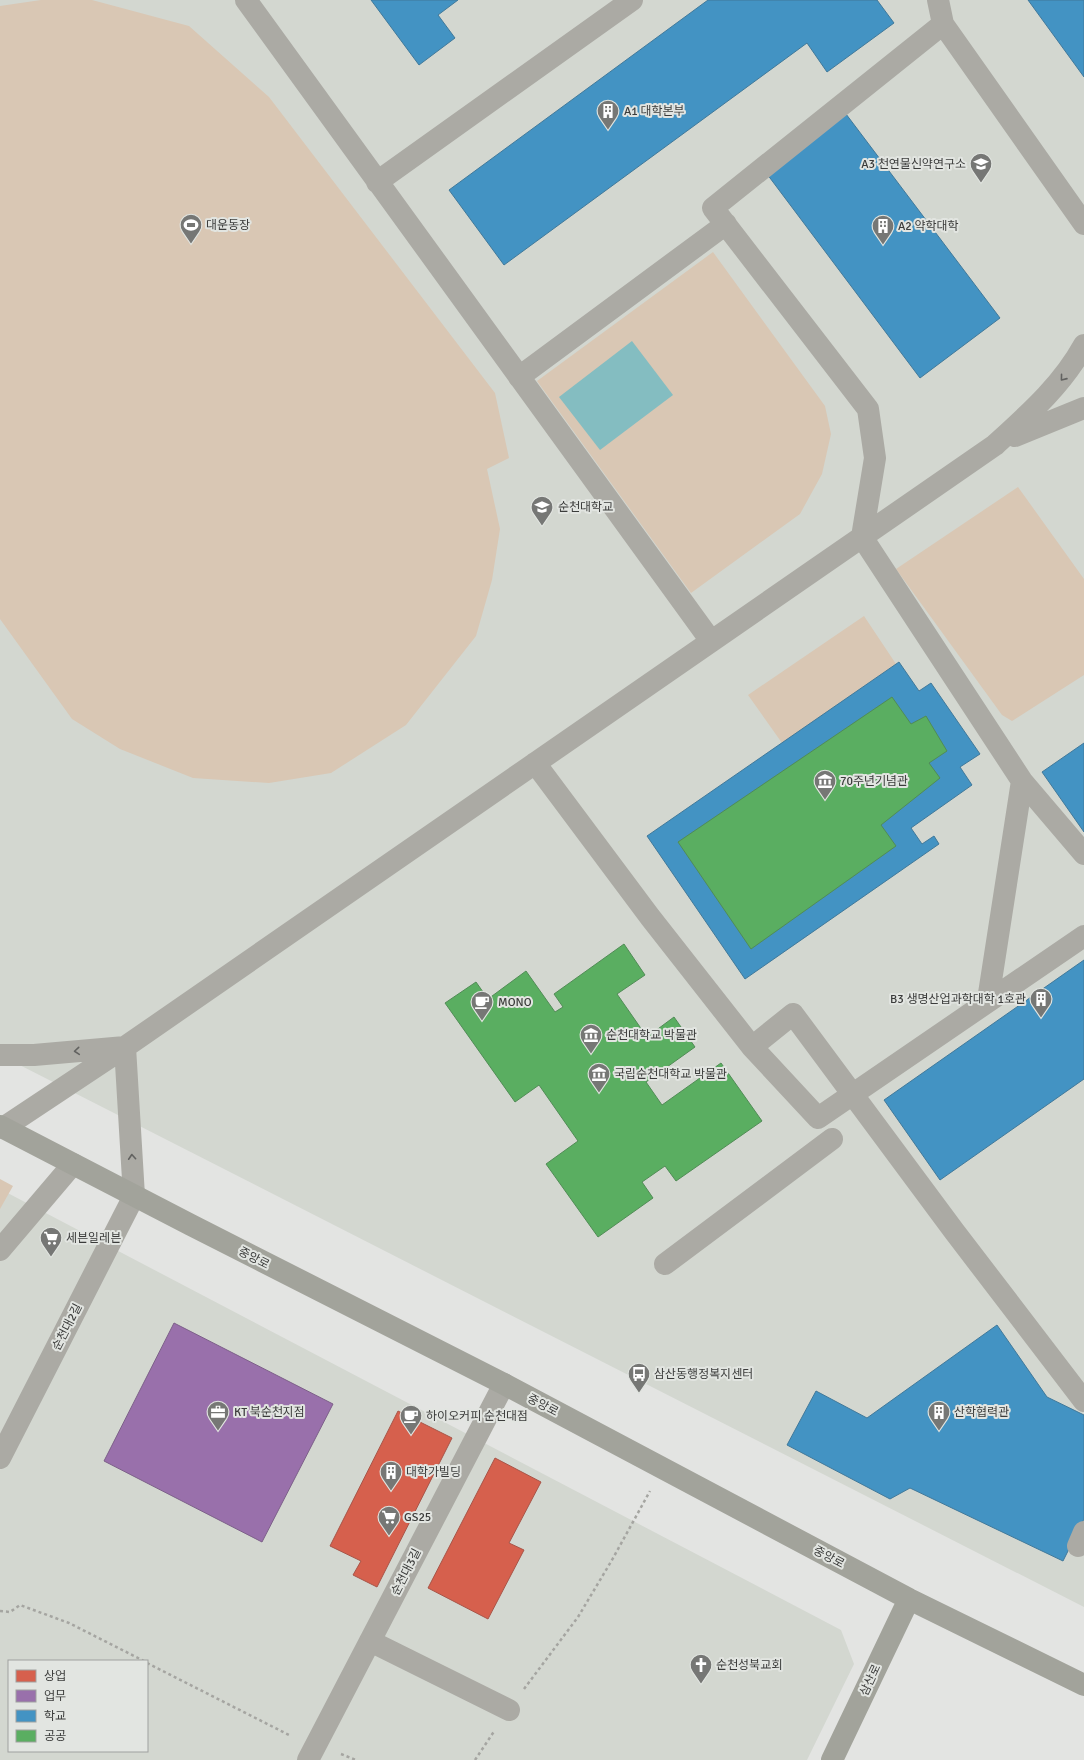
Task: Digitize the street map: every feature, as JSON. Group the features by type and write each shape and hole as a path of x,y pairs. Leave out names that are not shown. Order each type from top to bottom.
{"main road":[{"name":"중앙로","path":"1,1127 504,1384 909,1599 1084,1685"},
{"name":"삼산로","path":"832,1760 909,1599"}],"street":[{"path":"246,0 711,641"},
{"path":"377,182 632,0"},
{"path":"938,0 943,24 1084,224"},
{"path":"943,24 713,208 868,409 875,458 862,536 1022,781 1084,854"},
{"path":"519,377 726,224"},
{"path":"1,1127 125,1047 995,445 1049,394 1066,375 1084,345"},
{"path":"995,445 1031,428 1084,408"},
{"path":"535,763 650,917 752,1047 818,1118 853,1092 1084,936"},
{"path":"988,1000 1022,781"},
{"path":"752,1047 793,1014 853,1092 954,1231 1084,1401"},
{"path":"0,1055 34,1055 125,1047"},
{"path":"125,1047 134,1196"},
{"path":"665,1264 832,1139"},
{"path":"0,1250 73,1164"},
{"name":"순천대2길","path":"0,1458 134,1196"},
{"name":"순천대3길","path":"312,1752 504,1384"},
{"path":"370,1641 509,1710"}],"path":[{"path":"475,1760 509,1710 578,1617 612,1560 663,1468"},
{"path":"0,1611 10,1612 20,1605 69,1623 142,1660"},
{"path":"148,1664 284,1733 312,1752"}],"shaded area":[{"name":"순천대학교","path":"0,0 1084,0 1084,1607 0,1055"},
{"name":"대운동장","path":"41,0 92,0 189,26 269,97 495,393 509,458 487,469 500,529 492,580 476,636 406,725 331,773 269,783 193,778 120,749 72,719 0,619 0,6"},
{"path":"713,252 825,406 831,434 822,474 800,514 691,593 537,381"},
{"path":"1018,487 1084,579 1084,675 1012,721 1002,715 896,569"},
{"path":"864,616 896,664 782,743 748,695"},
{"path":"0,1179 13,1186 0,1209"},
{"path":"0,1189 841,1630 854,1664 807,1760 0,1760"}],"water":[{"path":"632,341 673,395 600,450 559,397"}],"building: 상업":[{"name":"대학가빌딩","path":"398,1411 452,1438 377,1587 353,1575 361,1561 330,1546"},
{"path":"495,1458 541,1482 509,1543 524,1550 488,1619 428,1588"}],"building: 업무":[{"name":"KT 북순천지점","path":"174,1323 333,1404 262,1542 104,1461"}],"building: 학교":[{"path":"371,0 458,0 438,15 455,38 419,65"},
{"name":"A1 대학본부","path":"708,0 877,0 894,23 827,72 807,43 504,265 449,190"},
{"path":"1028,0 1084,0 1084,77"},
{"name":"A2 약학대학","path":"846,114 1000,318 920,378 767,174"},
{"name":"70주년기념관","path":"899,662 919,691 931,683 980,754 960,767 972,785 911,828 922,844 934,836 939,844 745,979 647,836"},
{"path":"1084,743 1084,832 1042,772"},
{"name":"B3 생명산업과학대학 1호관","path":"1084,960 1084,1079 940,1180 884,1100"},
{"name":"산학협력관","path":"997,1325 1047,1397 1084,1415 1084,1519 1063,1561 910,1488 890,1499 787,1445 816,1391 867,1418"}],"building: 공공":[{"name":"70주년기념관","path":"892,697 911,724 926,716 947,751 929,763 940,778 881,825 896,846 751,949 678,842"},
{"name":"국립순천대학교 박물관","path":"624,944 645,975 617,994 647,1037 674,1017 695,1047 646,1082 662,1105 721,1063 762,1121 676,1181 665,1166 642,1182 653,1198 598,1237 546,1164 578,1141 539,1085 515,1102 445,1003 476,982 488,999 526,971 555,1012 563,1007 554,994"}],"place":[{"name":"A1 대학본부","path":"608,130"},
{"name":"A3 천연물신약연구소","path":"981,184"},
{"name":"대운동장","path":"191,244"},
{"name":"A2 약학대학","path":"883,246"},
{"name":"순천대학교","path":"542,526"},
{"name":"70주년기념관","path":"825,800"},
{"name":"B3 생명산업과학대학 1호관","path":"1041,1018"},
{"name":"MONO","path":"482,1022"},
{"name":"순천대학교 박물관","path":"591,1054"},
{"name":"국립순천대학교 박물관","path":"599,1094"},
{"name":"세븐일레븐","path":"51,1258"},
{"name":"삼산동행정복지센터","path":"639,1394"},
{"name":"KT 북순천지점","path":"218,1432"},
{"name":"산학협력관","path":"939,1432"},
{"name":"하이오커피 순천대점","path":"411,1436"},
{"name":"대학가빌딩","path":"391,1492"},
{"name":"GS25","path":"389,1536"},
{"name":"순천성북교회","path":"701,1684"}]}
